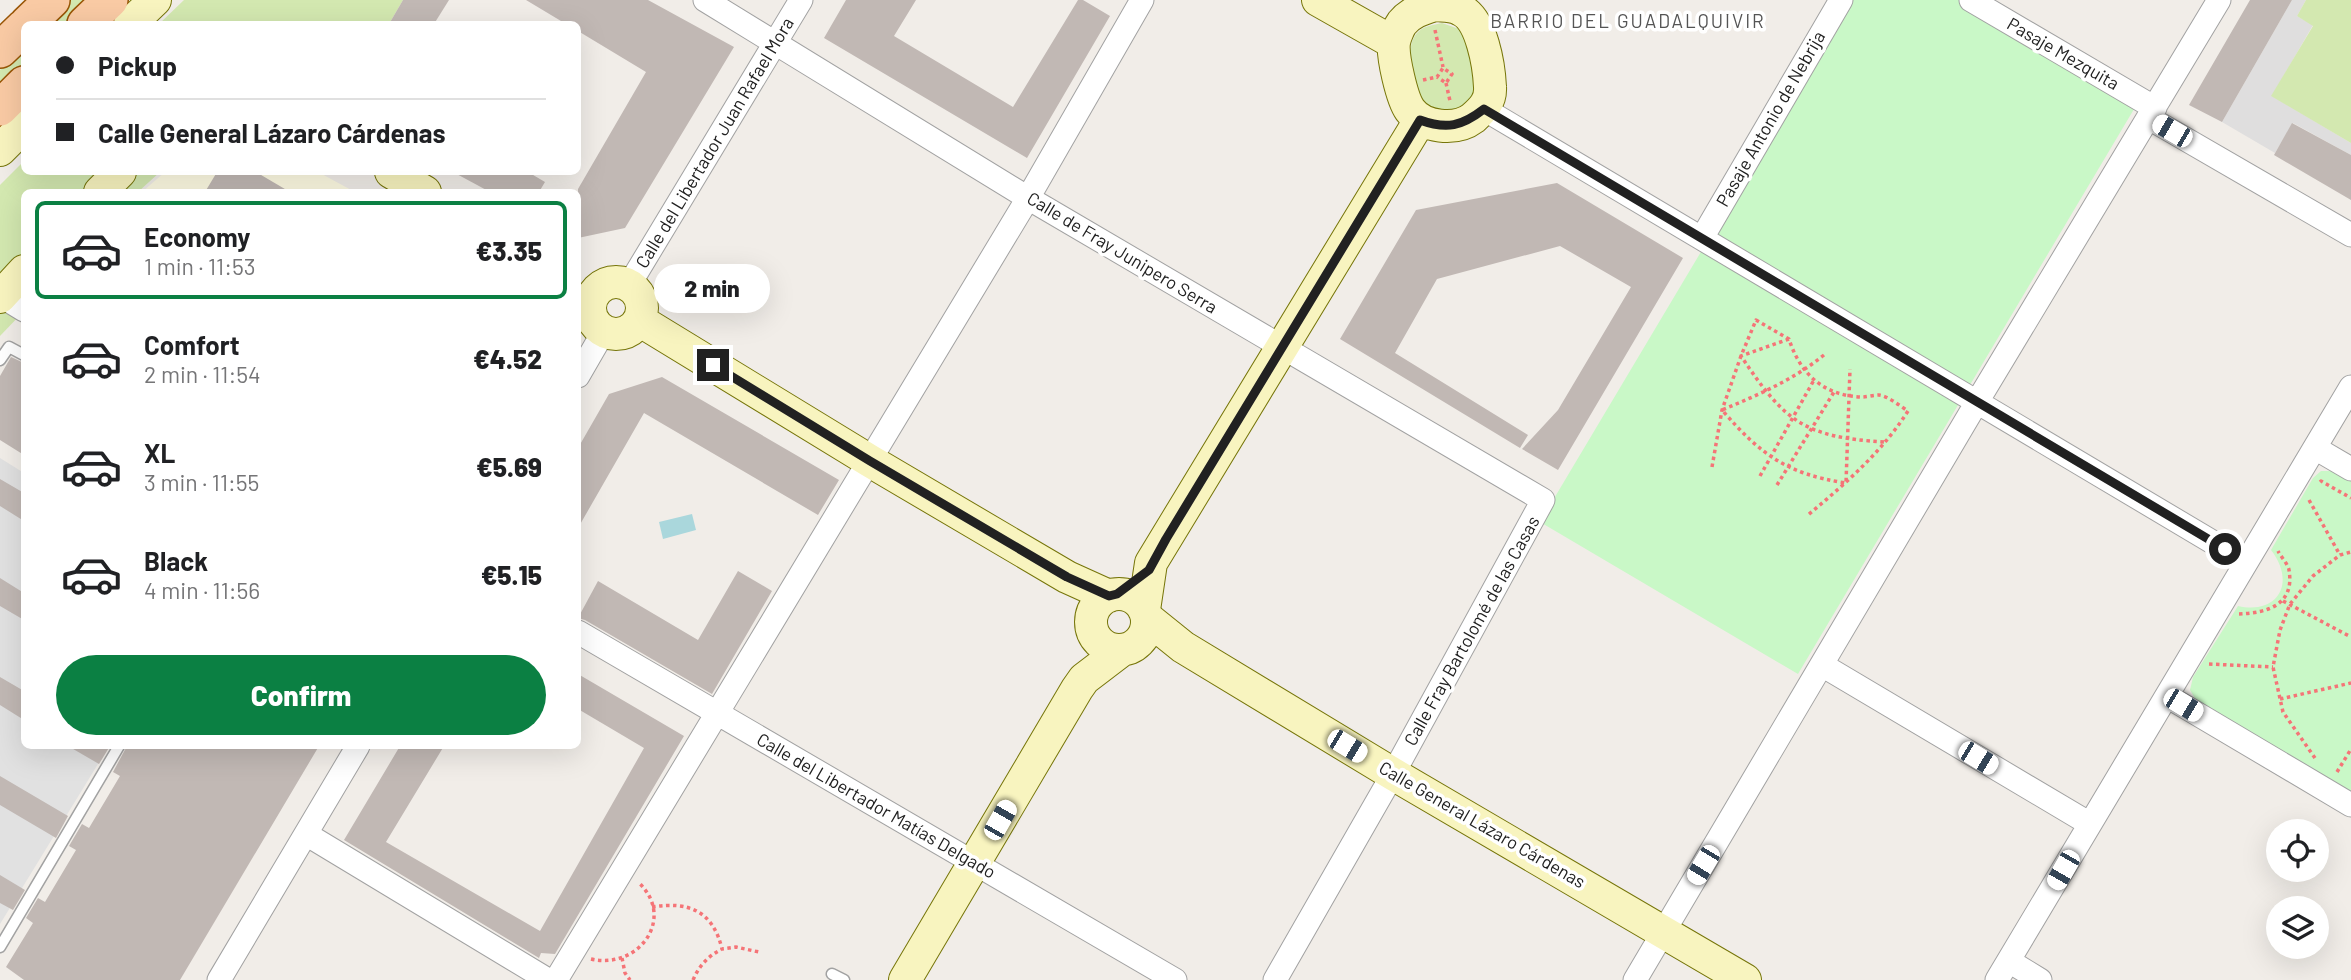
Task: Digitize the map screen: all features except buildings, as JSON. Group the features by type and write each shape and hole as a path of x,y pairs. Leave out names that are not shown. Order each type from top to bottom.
{"main road":[{"path":"31,21 52,0"},
{"path":"88,21 110,0"},
{"path":"0,50 21,31"},
{"path":"0,108 21,87"}],"street":[{"path":"133,21 155,0"},
{"name":"Calle de Fray Junipero Serra","path":"705,0 1028,198 1543,500"},
{"name":"Calle del Libertador Juan Rafael Mora","path":"629,285 801,0"},
{"path":"556,980 1028,198 1142,0"},
{"path":"1318,0 1394,43"},
{"name":"Pasaje Antonio de Nebrija","path":"1702,238 1841,0"},
{"name":"Pasaje Mezquita","path":"1971,0 2351,235"},
{"path":"1635,980 1976,402 2219,0"},
{"path":"1448,8 1473,22 1480,36 1488,66 1491,94 1484,109 1468,122 1448,126 1420,120 1411,111 1405,101 1394,43 1401,24 1415,11 1448,8"},
{"path":"1484,109 2246,562"},
{"path":"1084,679 1138,630 1151,563 1420,120"},
{"path":"0,150 21,129"},
{"path":"103,189 117,175"},
{"path":"396,175 420,189"},
{"path":"605,285 629,285 640,297 642,305 639,320 634,327 620,334 604,331 593,320 591,304 585,291 605,285"},
{"path":"639,320 1067,577 1102,609 1104,646 1138,630"},
{"path":"581,371 604,331"},
{"path":"2040,980 2003,971 2351,387"},
{"path":"2315,448 2351,469"},
{"name":"Calle Fray Bartolomé de las Casas","path":"1275,980 1393,774 1543,500"},
{"path":"905,980 1084,679 1102,609 1149,570"},
{"path":"1102,609 1133,598 1138,630"},
{"name":"Calle General Lázaro Cárdenas","path":"1138,630 1183,647 1393,774 1745,980"},
{"name":"Calle del Libertador Matías Delgado","path":"581,634 1175,980"},
{"path":"1822,665 2090,824"},
{"path":"2167,695 2351,805"},
{"path":"219,980 356,749"},
{"path":"306,834 548,980"}],"lane":[{"path":"0,360 9,347 21,353"},
{"path":"0,947 117,749"},
{"path":"832,974 844,980"}],"path":[{"path":"1443,68 1448,8"},
{"path":"1712,467 1722,410 1756,320 1789,339 1795,359 1804,370 1814,380 1834,392 1864,397 1881,395 1908,411 1886,442 1808,515"},
{"path":"1741,356 1789,339"},
{"path":"1722,410 1766,392 1824,355"},
{"path":"1741,356 1766,392 1792,419 1810,429 1848,440 1886,442"},
{"path":"1846,482 1850,369"},
{"path":"1759,476 1814,380"},
{"path":"1777,485 1834,392"},
{"path":"1722,410 1743,435 1788,467 1815,478 1846,482"},
{"path":"2303,510 2322,481 2351,498"},
{"path":"2309,500 2340,555"},
{"path":"2235,620 2239,614 2260,613 2283,601 2288,587 2289,568 2278,552 2282,545"},
{"path":"2316,760 2283,712 2273,667 2280,631 2290,604 2313,576 2340,555 2351,552"},
{"path":"2283,601 2351,637"},
{"path":"2204,673 2216,653"},
{"path":"2209,664 2273,667"},
{"path":"2280,699 2351,683"},
{"path":"2337,772 2351,749"},
{"path":"573,951 600,961 613,961 629,956 645,942 652,927 649,896 642,885 622,871"},
{"path":"652,907 680,905 691,908 712,924 722,949"},
{"path":"693,980 712,954 722,949 736,947 759,952"},
{"path":"622,958 625,973 630,980"}],"shaded area":[{"path":"2292,0 2306,0 2297,16 2313,25 2272,96 2351,143 2351,155 2293,123 2275,153 2222,122"},
{"path":"162,175 324,175 349,189 145,189"},
{"path":"0,458 21,471 21,749 107,749 0,924"}],"green space":[{"path":"69,0 93,0 71,21 48,21"},
{"path":"184,0 403,0 391,21 162,21"},
{"path":"1851,0 1984,0 2143,94 1798,674 1540,522"},
{"path":"2306,0 2351,0 2351,143 2271,96 2313,26 2297,16"},
{"path":"1442,23 1462,30 1479,82 1470,106 1437,115 1417,96 1412,82 1410,55 1413,39 1419,31"},
{"path":"21,48 21,70 0,90 0,70"},
{"path":"21,164 21,175 157,175 141,189 21,189 21,314 0,336 0,185"},
{"path":"2321,471 2335,471 2351,481 2351,792 2196,700 2190,690 2193,677 2238,606 2264,606 2273,601 2279,593 2282,574 2271,550 2313,478"}],"water":[{"path":"692,514 696,530 663,539 659,522"}],"district":[{"name":"BARRIO DEL GUADALQUIVIR","path":"1628,21"}],"route":[{"path":"713,365 1067,577 1109,596 1117,594 1149,570 1420,120 1448,126 1468,122 1484,109 2225,549"}]}
